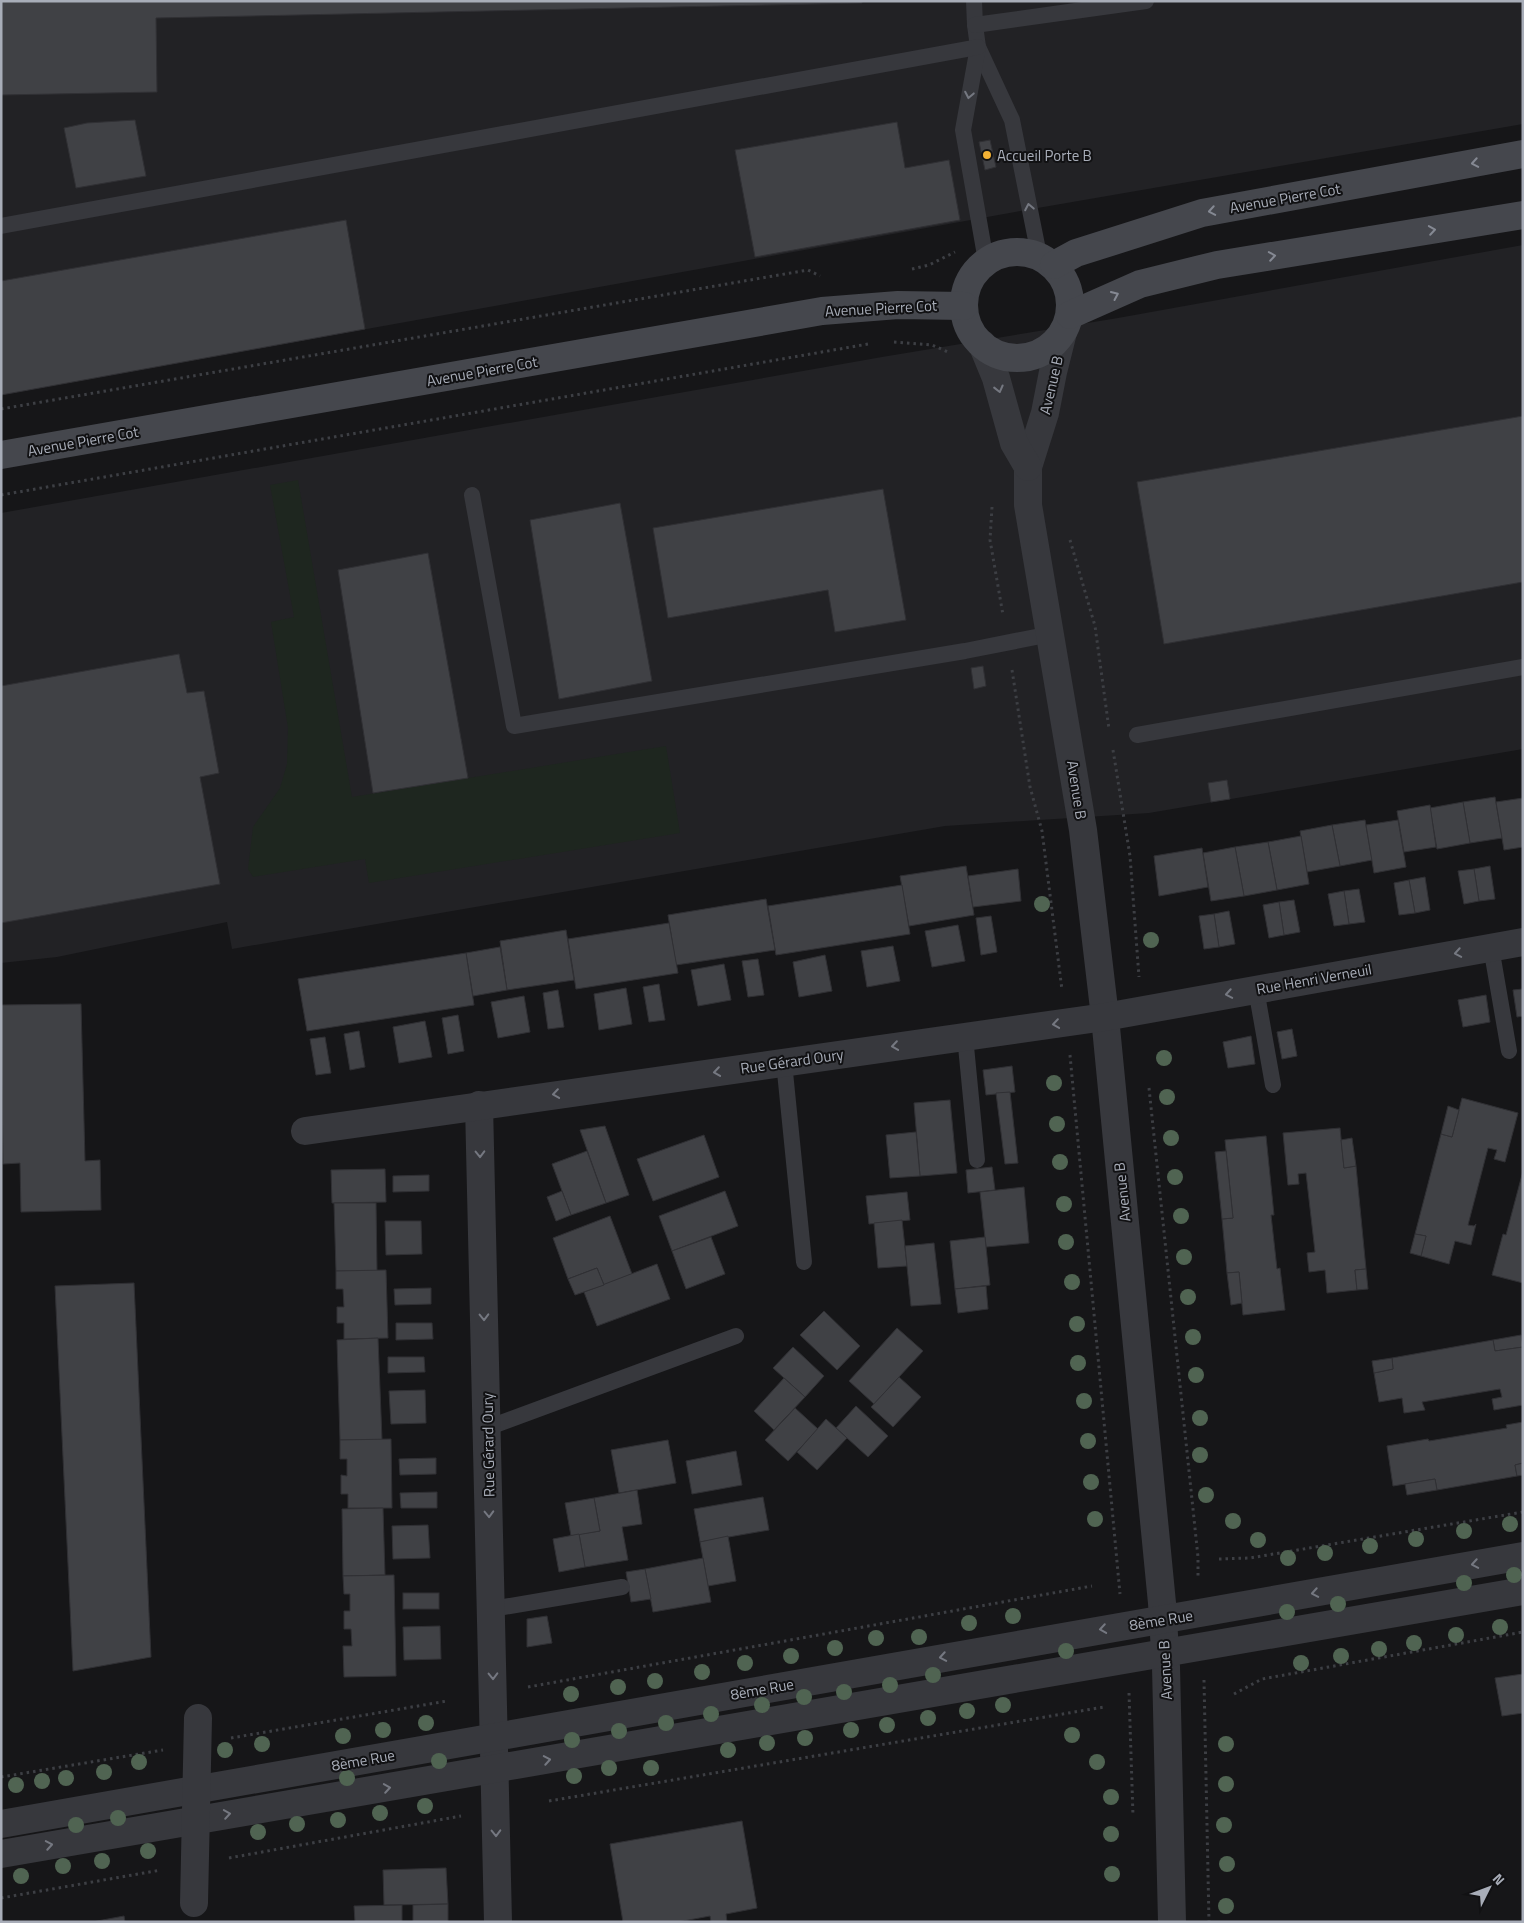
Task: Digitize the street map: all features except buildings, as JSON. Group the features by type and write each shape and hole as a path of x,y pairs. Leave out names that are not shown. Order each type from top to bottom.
{"street":[{"name":"Avenue Pierre Cot","path":"1046,260 1076,253 1202,213 1523,154"},
{"path":"1067,324 1140,284 1217,265 1523,215"},
{"path":"1021,251 1046,260 1065,280 1071,297 1067,324 1053,345 1038,354 1021,358 1004,356 988,350 976,338 968,323 964,306 966,290 973,274 986,261 1003,253 1021,251"},
{"name":"Avenue Pierre Cot","path":"1,455 822,311 898,305 964,306"},
{"name":"Avenue B","path":"1067,324 1053,372 1045,413 1028,467 1028,505 1083,830 1105,1017 1162,1603 1172,1922"},
{"path":"982,344 996,378 1014,443 1028,467"},
{"name":"Rue Henri Verneuil","path":"1105,1017 1523,942"},
{"name":"Rue Gérard Oury","path":"305,1131 1105,1017"},
{"name":"Rue Gérard Oury","path":"479,1105 498,1922"},
{"name":"8ème Rue","path":"1,1824 1523,1556"},
{"name":"8ème Rue","path":"1,1854 196,1819 495,1776 1165,1652 1523,1591"},
{"path":"194,1903 198,1718"}],"lane":[{"path":"974,1 978,47 1012,120 1046,260"},
{"path":"975,24 1146,1"},
{"path":"1,226 978,47"},
{"path":"978,47 963,130 986,261"},
{"path":"472,495 514,726 946,654 1051,634"},
{"path":"1137,734 1523,667"},
{"path":"1491,947 1509,1052"},
{"path":"1256,989 1273,1085"},
{"path":"965,1036 977,1160"},
{"path":"784,1062 804,1262"},
{"path":"487,1428 736,1336"},
{"path":"492,1609 622,1587"}],"path":[{"path":"905,271 929,265"},
{"path":"1,409 808,270 826,279"},
{"path":"1,495 870,344"},
{"path":"1070,536 1095,626 1111,738"},
{"path":"1112,748 1130,856 1138,973"},
{"path":"1070,1056 1123,1626"},
{"path":"1219,1559 1250,1558 1523,1512"},
{"path":"528,1687 1092,1586"},
{"path":"1234,1694 1262,1679 1523,1632"},
{"path":"1127,1659 1133,1823"},
{"path":"549,1801 1104,1707"},
{"path":"1,1898 463,1816"}],"shaded area":[{"path":"1,1 1523,1 1523,124 1015,212 1,395"},
{"path":"1523,245 1523,749 1149,813 945,826 232,949 227,922 57,957 1,963 1,513 882,357 1118,318"},
{"path":"298,480 352,797 666,746 680,833 369,883 365,859 253,877 248,869 253,827 280,788 287,764 288,728 271,622 294,617 270,485"}],"place":[{"name":"Accueil Porte B","path":"987,155"}]}
